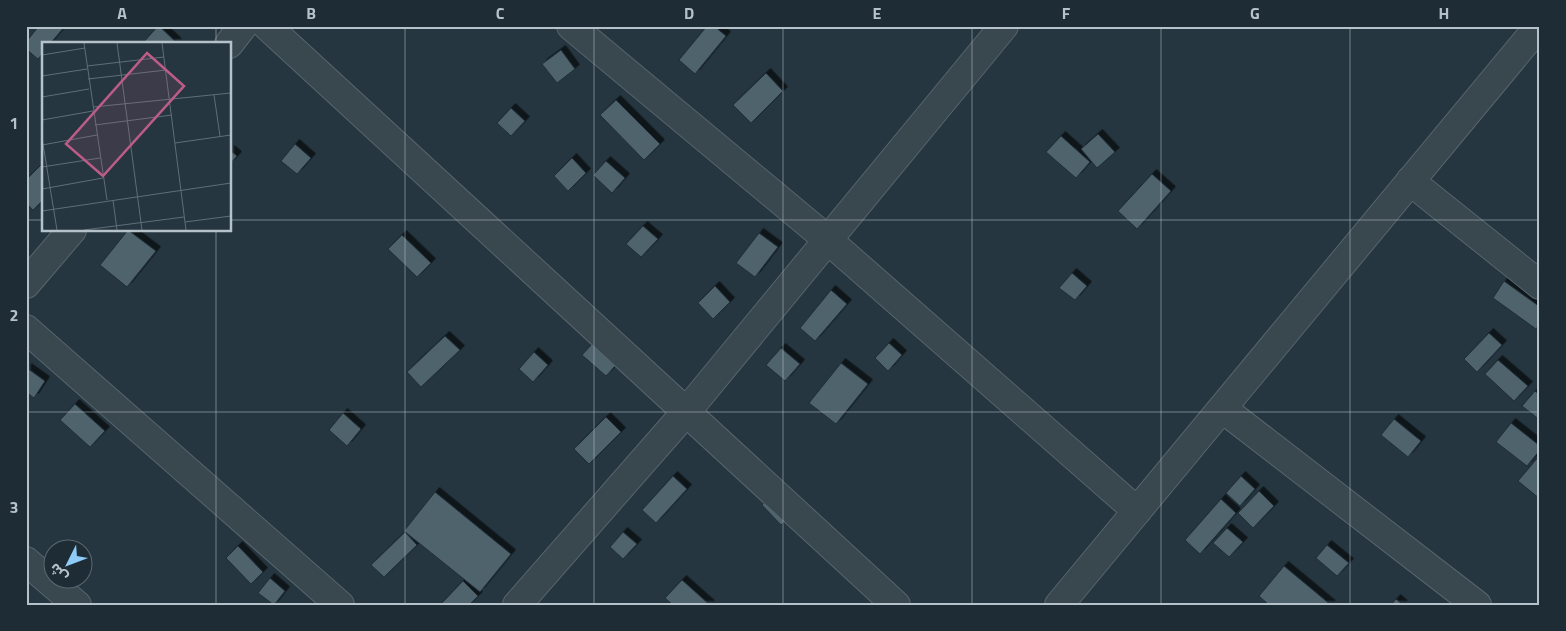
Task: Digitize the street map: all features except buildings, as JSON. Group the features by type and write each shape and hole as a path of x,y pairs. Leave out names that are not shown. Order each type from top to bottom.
{"street":[{"path":"231,42 244,26"},
{"path":"267,26 896,605"},
{"path":"571,26 828,240 1138,511"},
{"path":"518,605 686,412 1004,26"},
{"path":"1059,605 1540,26"},
{"path":"1410,181 1540,285"},
{"path":"26,284 71,231"},
{"path":"26,329 340,605"},
{"path":"1223,409 1477,605"},
{"path":"26,561 76,605"}]}
